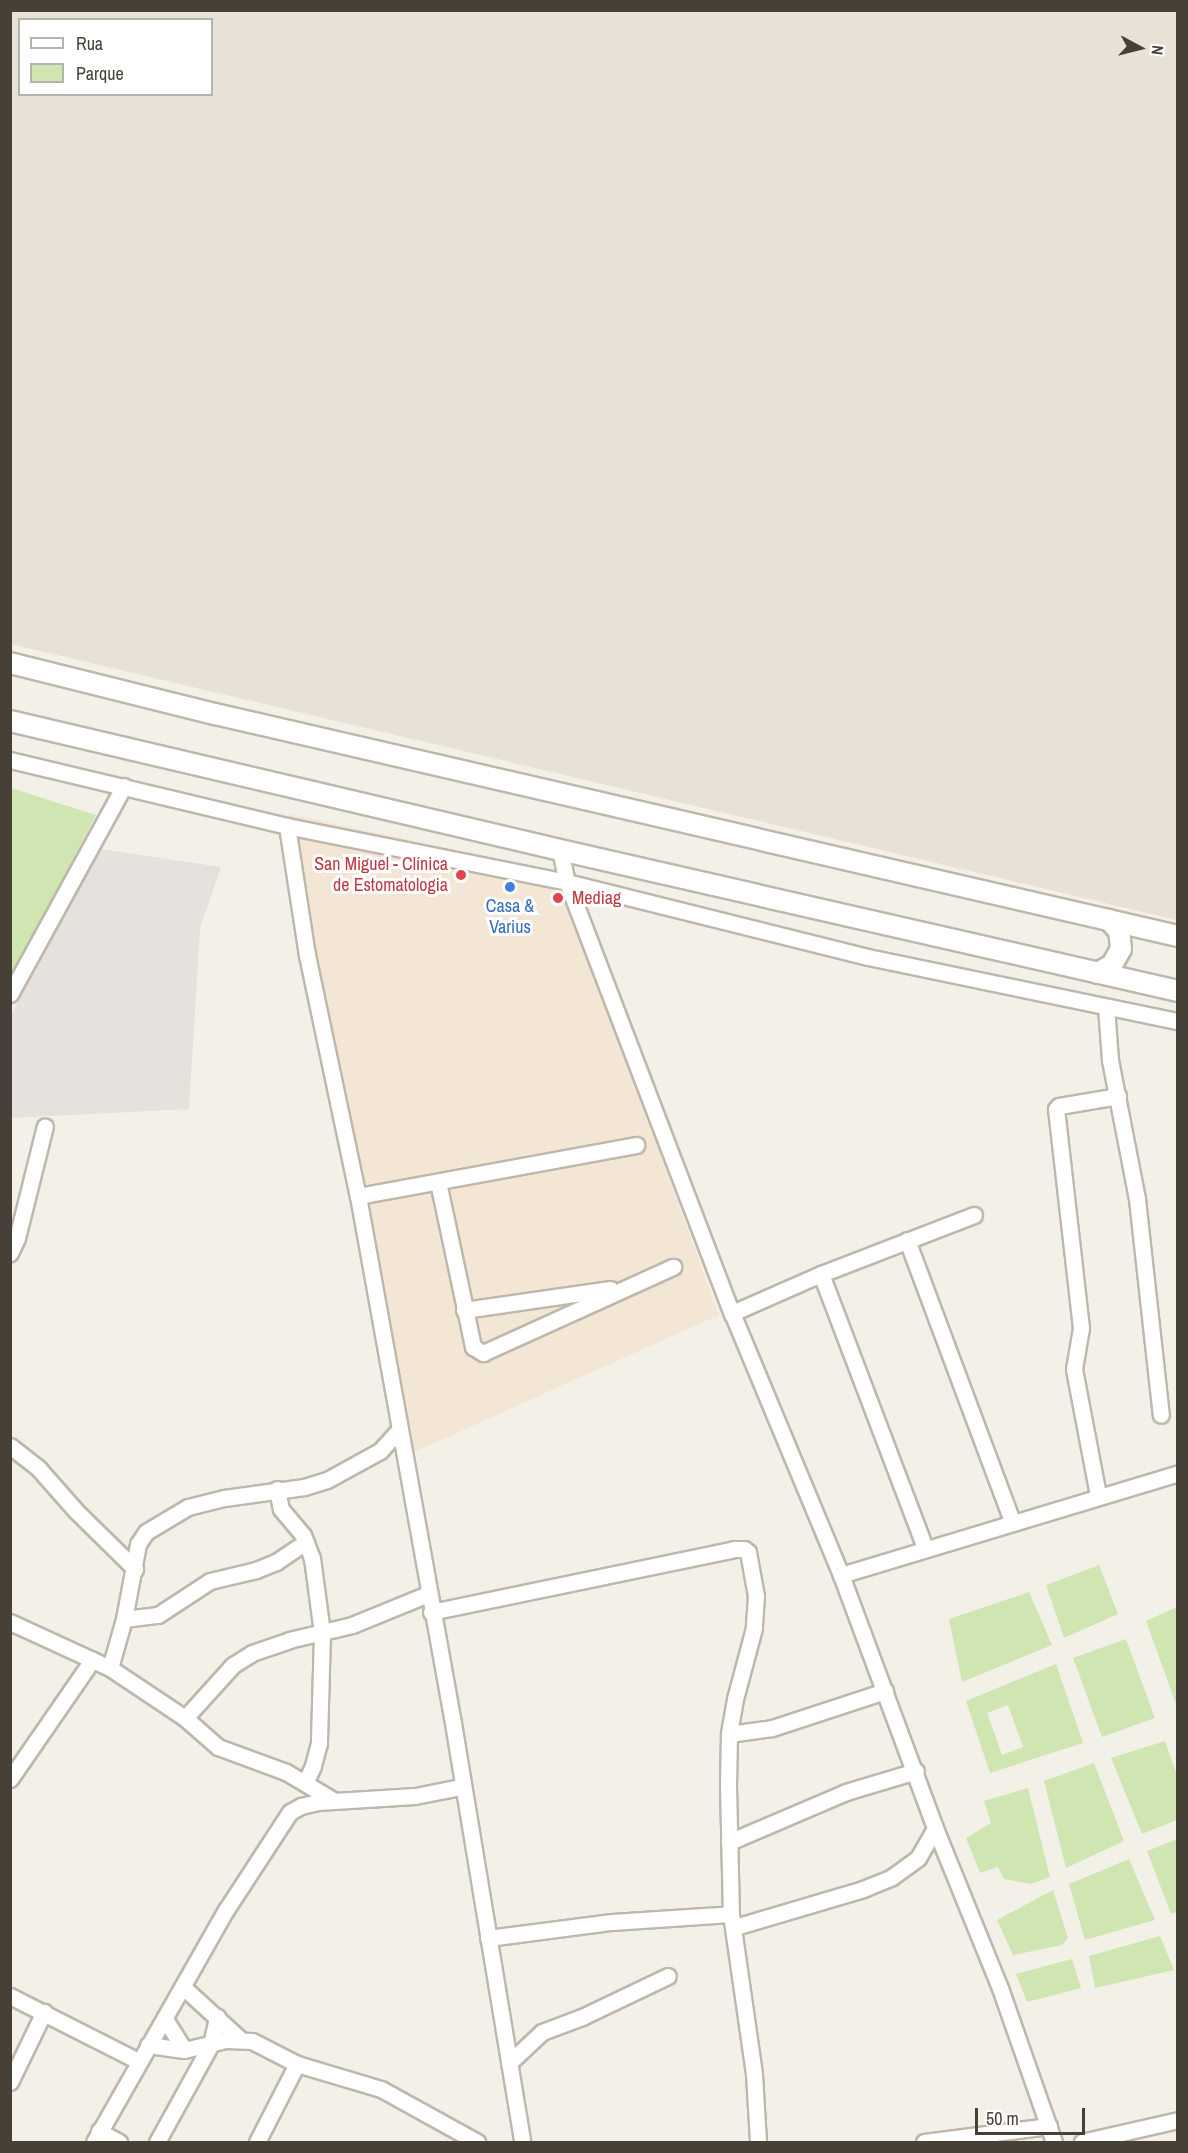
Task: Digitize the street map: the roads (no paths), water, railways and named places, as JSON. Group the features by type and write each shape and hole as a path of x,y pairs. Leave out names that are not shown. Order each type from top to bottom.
{"street":[{"path":"10,663 215,714 1178,936"},
{"path":"10,721 560,850 1178,991"},
{"path":"10,760 286,826 567,882 868,957 1178,1022"},
{"path":"10,994 124,786"},
{"path":"286,826 307,955 358,1196 431,1612 453,1723 461,1787 509,2063 518,2140"},
{"path":"560,850 567,882 732,1313 841,1575 916,1771 934,1828 1000,1988 1054,2142"},
{"path":"1132,926 1162,925 1178,918"},
{"path":"1098,973 1112,964 1121,949 1119,932 1109,921"},
{"path":"1144,983 1178,981"},
{"path":"1106,1007 1110,1060 1137,1199 1161,1415"},
{"path":"1098,1495 1074,1369 1081,1328 1056,1109 1059,1106 1118,1096"},
{"path":"10,1253 45,1126"},
{"path":"358,1196 636,1145"},
{"path":"438,1182 473,1347 483,1353 673,1267"},
{"path":"732,1313 821,1274 974,1215"},
{"path":"907,1240 1012,1521"},
{"path":"821,1274 925,1548"},
{"path":"464,1310 628,1287"},
{"path":"110,1668 124,1619 138,1544 146,1532 188,1507 224,1498 304,1487 338,1475 380,1451 400,1429"},
{"path":"10,1446 39,1468 76,1511 135,1569"},
{"path":"841,1575 1012,1521 1178,1473"},
{"path":"277,1489 281,1509 306,1542 312,1558 322,1633 319,1743 313,1766 305,1783"},
{"path":"124,1619 158,1615 210,1581 266,1566 306,1542"},
{"path":"431,1612 744,1549 750,1558 756,1596 754,1628 735,1699 729,1734 729,1842 733,1920 754,2074 758,2142"},
{"path":"185,1718 233,1665 252,1653 289,1640 352,1625 428,1594"},
{"path":"10,1622 110,1668 185,1718 218,1747 262,1762 333,1800"},
{"path":"10,1779 92,1660"},
{"path":"729,1734 772,1728 885,1690"},
{"path":"729,1842 846,1792 916,1771"},
{"path":"119,2142 96,2137 226,1910 290,1812 301,1806 333,1800 415,1796 461,1787"},
{"path":"488,1938 612,1922 733,1920 863,1889 892,1877 918,1858 934,1828"},
{"path":"509,2063 542,2032 582,2017 668,1976"},
{"path":"183,1987 241,2040"},
{"path":"10,1996 138,2061"},
{"path":"10,2082 44,2012"},
{"path":"157,2142 211,2044 217,2017"},
{"path":"165,2019 184,2050"},
{"path":"148,2044 184,2050 241,2040 252,2042 297,2064 381,2090 477,2142"},
{"path":"257,2142 297,2064"},
{"path":"1085,2142 1178,2120"},
{"path":"924,2142 1049,2126"}],"place":[{"name":"San Miguel - Clínica de Estomatologia","path":"461,875"},
{"name":"Casa & Varius","path":"510,887"},
{"name":"Mediag","path":"558,898"}]}
